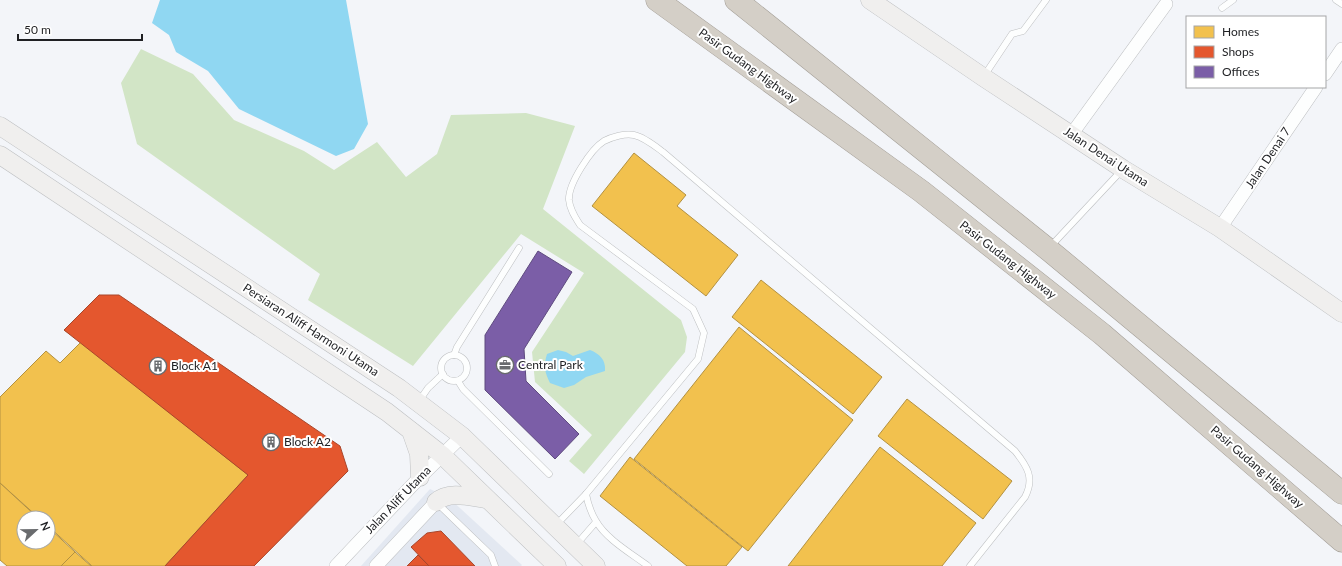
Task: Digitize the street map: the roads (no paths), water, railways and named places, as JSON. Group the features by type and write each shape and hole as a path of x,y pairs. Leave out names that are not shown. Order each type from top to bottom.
{"highway":[{"name":"Pasir Gudang Highway","path":"657,0 921,191 1102,334 1342,541"},
{"path":"736,0 1048,249 1342,493"}],"street":[{"name":"Jalan Denai Utama","path":"870,0 983,77 1123,169 1220,228 1342,313"},
{"path":"1070,134 1166,4"},
{"path":"1326,73 1342,49"},
{"name":"Jalan Denai 7","path":"1220,228 1315,88"},
{"name":"Persiaran Aliff Harmoni Utama","path":"0,126 393,384 418,402 462,436 596,566"},
{"path":"0,155 387,412 442,455 557,566"},
{"path":"411,431 418,454 420,477"},
{"name":"Jalan Aliff Utama","path":"336,566 420,477 462,436"},
{"path":"376,566 439,499 451,495 487,499"}],"lane":[{"path":"983,77 1012,34 1023,31 1046,0"},
{"path":"1222,8 1233,0"},
{"path":"1336,0 1342,4"},
{"path":"555,526 586,494 698,359 703,343 704,333 693,309 580,225 573,214 569,200 571,188 590,155 604,141 619,136 634,135 648,141 663,152 1015,451 1026,466 1029,476 1029,488 1025,497 970,566"},
{"path":"1048,249 1123,169"},
{"path":"454,355 456,347 519,248"},
{"path":"454,355 462,358 467,365 467,373 458,381 449,380 443,374 441,370 442,363 447,357 454,355"},
{"path":"418,402 428,388 443,374"},
{"path":"458,381 462,389 549,474"},
{"path":"586,494 588,505 596,522 612,539 648,566"},
{"path":"436,502 491,555 495,566"},
{"path":"575,546 596,522"}],"water":[{"path":"160,0 346,0 368,124 354,149 336,156 239,109 208,71 176,52 169,35 152,23"},
{"path":"558,350 573,356 590,350 597,353 602,358 605,371 586,377 574,385 564,388 550,383 545,369 545,362 547,354"}],"place":[{"name":"Central Park","path":"505,365"},
{"name":"Block A1","path":"158,366"},
{"name":"Block A2","path":"271,442"}]}
